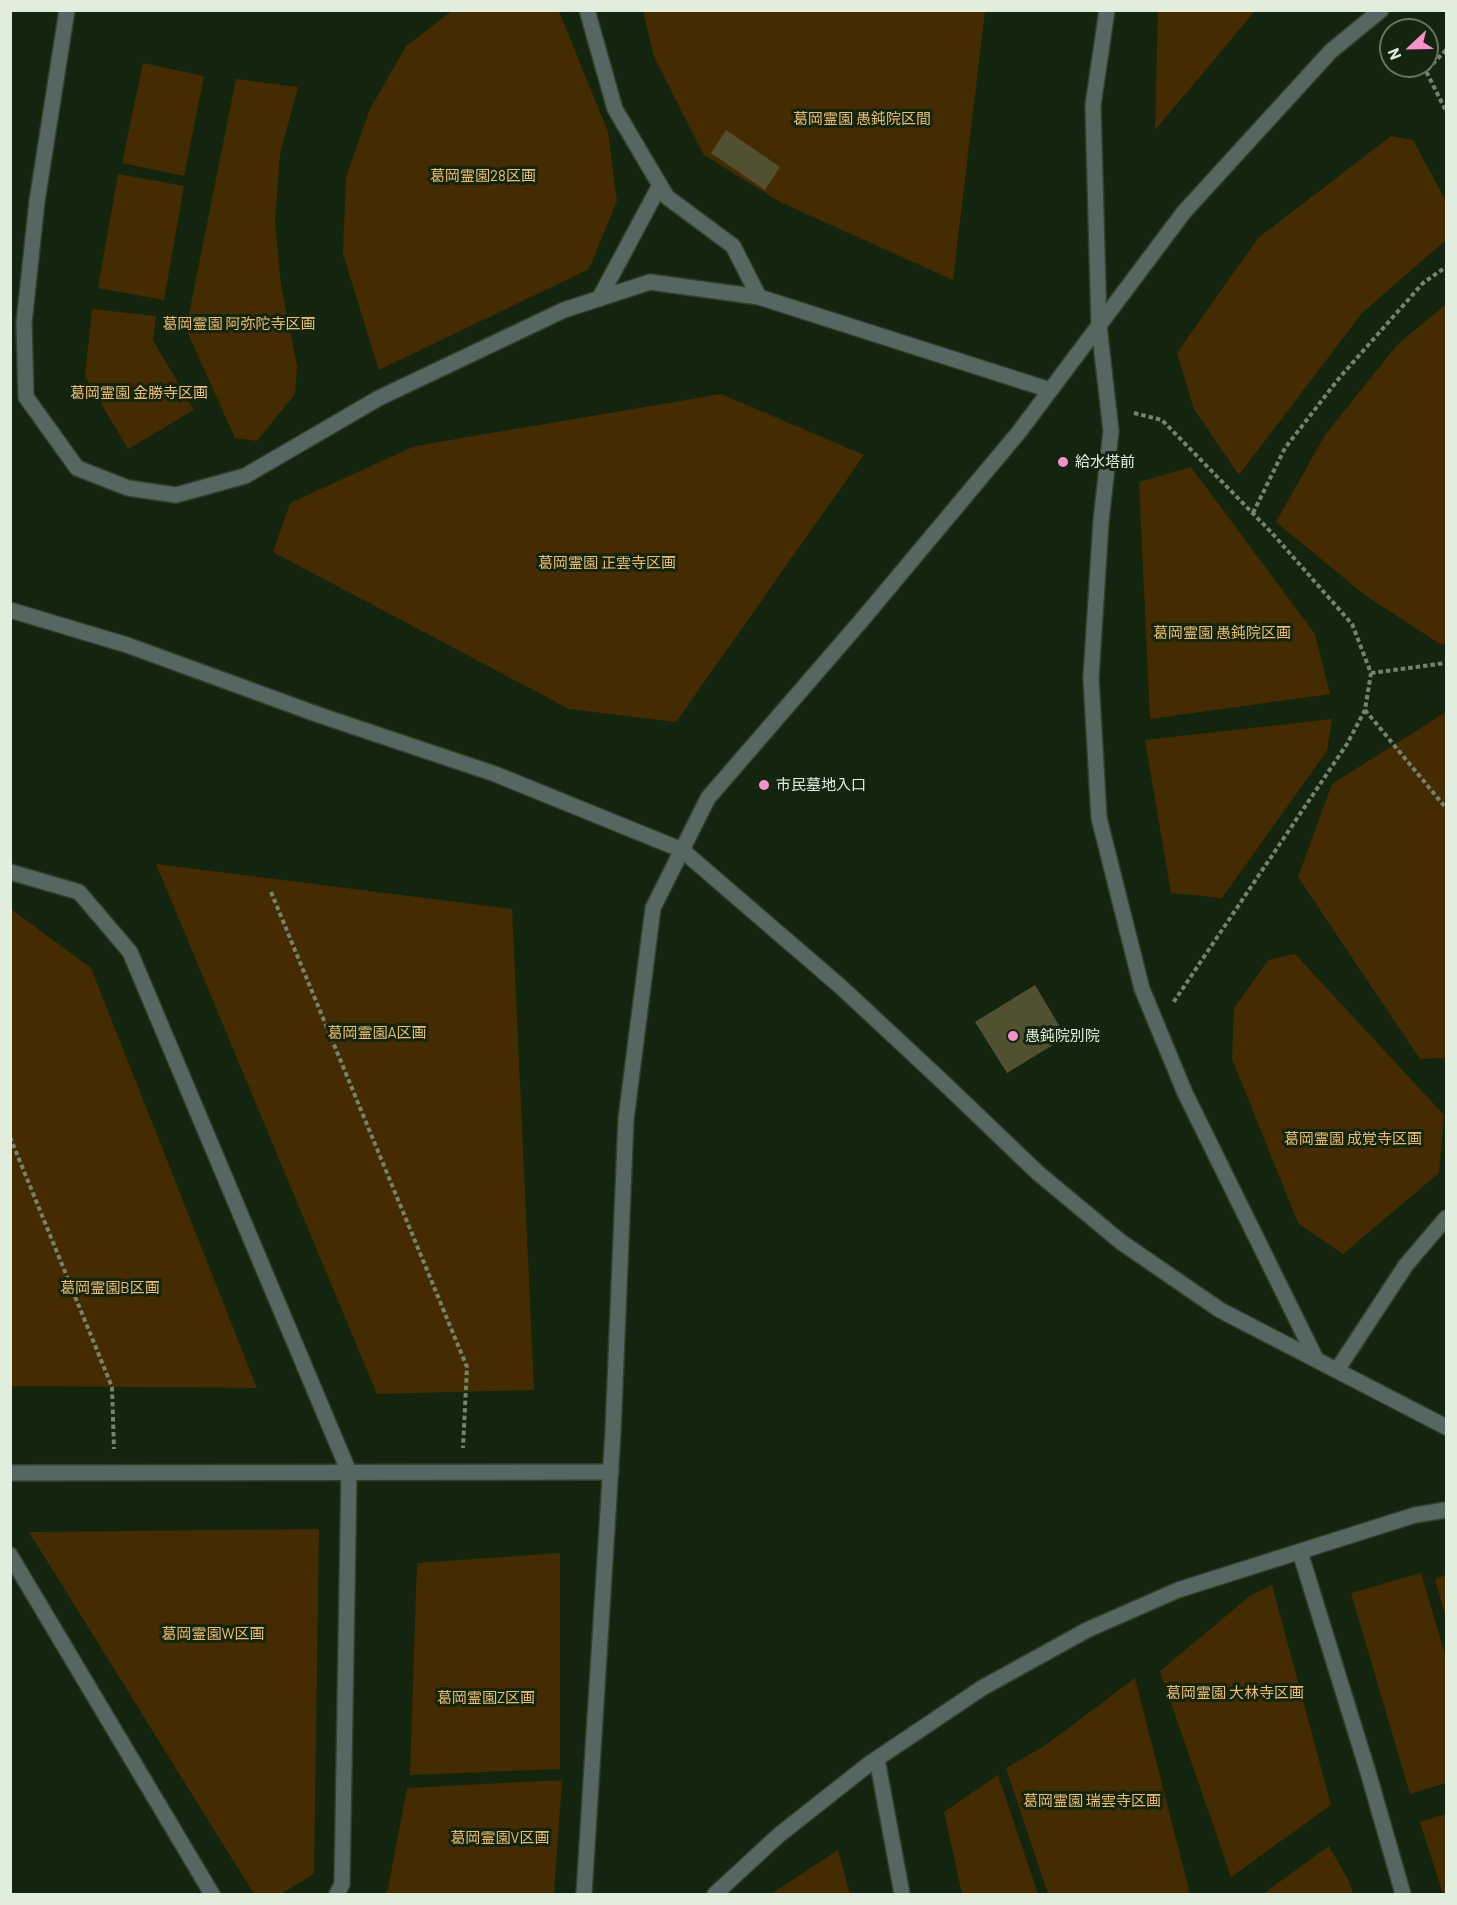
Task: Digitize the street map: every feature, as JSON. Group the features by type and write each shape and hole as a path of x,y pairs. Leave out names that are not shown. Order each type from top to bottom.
{"street":[{"path":"67,10 37,201 24,323 26,397 76,468 128,488 176,495 245,476 379,398 564,310 650,282 759,297 1050,390"},
{"path":"587,10 615,109 667,197 733,246 759,297"},
{"path":"1107,10 1093,105 1099,326 1110,431 1090,678 1099,818 1142,989 1185,1093 1316,1359"},
{"path":"584,1894 610,1472 626,1119 653,908 708,798 1019,432 1192,204 1331,51 1381,10"},
{"path":"599,299 660,185"},
{"path":"10,610 127,645 320,715 495,774 682,850 841,987 1038,1173 1120,1242 1220,1310 1446,1427"},
{"path":"10,872 79,892 130,952 349,1472 342,1884 337,1894"},
{"path":"1337,1370 1406,1265 1446,1218"},
{"path":"10,1473 610,1472"},
{"path":"715,1894 778,1835 877,1759 982,1688 1086,1630 1178,1590 1415,1515 1446,1510"},
{"path":"1300,1552 1403,1894"},
{"path":"10,1555 212,1894"},
{"path":"877,1759 902,1894"}],"path":[{"path":"1446,50 1426,71 1446,111"},
{"path":"1253,513 1285,448 1333,386 1423,283 1446,267"},
{"path":"1108,407 1162,420 1253,513 1352,624 1371,673 1365,710 1347,744 1157,1026"},
{"path":"1371,673 1446,663"},
{"path":"1365,710 1446,808"},
{"path":"271,892 467,1367 461,1472"},
{"path":"10,1137 112,1387 116,1473"}],"green space":[{"name":"葛岡霊園28区画","path":"452,11 559,11 608,132 617,201 589,269 379,370 343,254 346,177 370,109 406,46"},
{"name":"葛岡霊園 愚鈍院区間","path":"643,11 985,11 953,280 780,202 704,155 654,57"},
{"path":"1158,11 1255,11 1155,130"},
{"path":"143,63 204,76 184,176 122,163"},
{"name":"葛岡霊園 阿弥陀寺区画","path":"236,79 298,87 280,154 275,222 281,285 297,366 295,394 257,441 235,438 186,329"},
{"path":"1391,136 1413,140 1446,201 1446,240 1362,313 1239,475 1194,409 1177,353 1258,238"},
{"path":"118,174 184,186 164,300 98,288"},
{"path":"1446,304 1446,643 1440,644 1366,596 1276,522 1325,435 1397,345"},
{"name":"葛岡霊園 金勝寺区画","path":"92,309 156,316 153,340 194,410 128,449 85,376"},
{"name":"葛岡霊園 正雲寺区画","path":"721,394 864,455 676,722 569,709 273,552 290,503 415,446"},
{"name":"葛岡霊園 愚鈍院区画","path":"1191,467 1315,634 1330,694 1150,719 1139,482"},
{"path":"1446,712 1446,1058 1420,1059 1298,877 1332,784"},
{"path":"1332,719 1327,751 1222,898 1171,893 1145,740"},
{"name":"葛岡霊園A区画","path":"156,864 512,909 534,1390 377,1394"},
{"name":"葛岡霊園B区画","path":"11,909 91,968 257,1388 11,1386"},
{"name":"葛岡霊園 成覚寺区画","path":"1295,954 1444,1115 1439,1173 1343,1254 1298,1223 1232,1059 1234,1008 1268,960"},
{"name":"葛岡霊園W区画","path":"319,1529 314,1874 281,1894 254,1894 29,1532"},
{"name":"葛岡霊園Z区画","path":"560,1553 560,1769 410,1775 417,1563"},
{"path":"1421,1573 1446,1658 1446,1783 1410,1794 1351,1593"},
{"path":"1446,1575 1446,1618 1435,1579"},
{"name":"葛岡霊園 大林寺区画","path":"1272,1585 1331,1805 1231,1877 1160,1671 1250,1596"},
{"name":"葛岡霊園 瑞雲寺区画","path":"1135,1678 1190,1894 1048,1894 1006,1768 1046,1745"},
{"path":"998,1775 1038,1894 962,1894 944,1812"},
{"name":"葛岡霊園V区画","path":"562,1780 554,1894 385,1894 388,1889 407,1788"},
{"path":"1446,1814 1446,1894 1443,1894 1420,1822"},
{"path":"1329,1846 1349,1881 1353,1894 1263,1894"},
{"path":"838,1850 850,1894 771,1894"}],"building":[{"path":"726,130 780,167 765,190 711,153"},
{"path":"1035,985 1066,1037 1007,1073 975,1022"}],"place":[{"name":"給水塔前","path":"1063,462"},
{"name":"市民墓地入口","path":"764,785"},
{"name":"愚鈍院別院","path":"1013,1036"}]}
